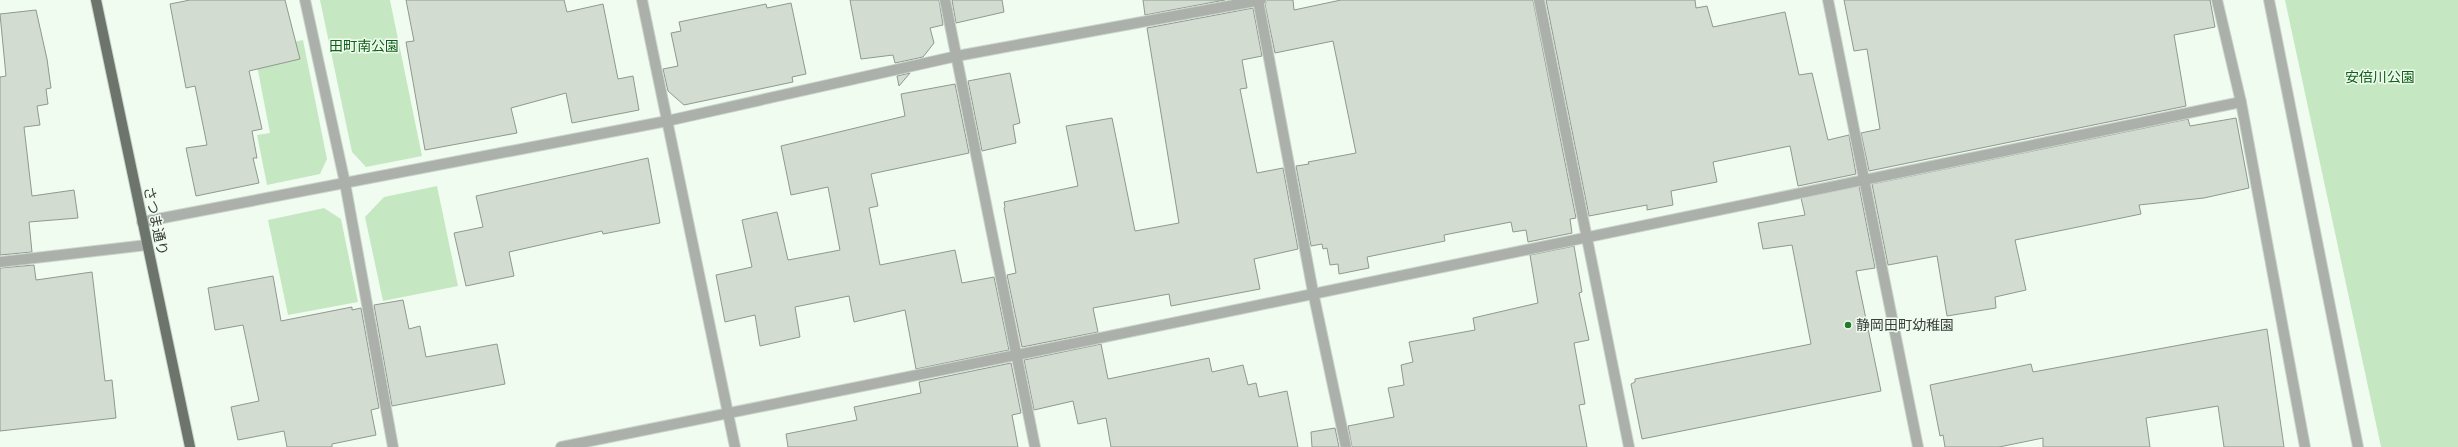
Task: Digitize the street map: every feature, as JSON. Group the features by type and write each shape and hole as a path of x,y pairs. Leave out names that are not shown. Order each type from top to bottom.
{"main road":[{"name":"さつま通り","path":"96,0 190,447"}],"street":[{"path":"305,0 345,182 393,447"},
{"path":"642,0 735,447"},
{"path":"945,0 1035,447"},
{"path":"142,222 667,121 957,56 1259,0 1313,292 1346,447"},
{"path":"1539,0 1629,447"},
{"path":"1828,0 1865,177 1918,447"},
{"path":"2217,0 2241,102 2305,447"},
{"path":"2269,0 2358,447"},
{"path":"561,447 1017,355 1865,177 2241,102"},
{"path":"0,262 147,245"}],"green space":[{"name":"田町南公園","path":"320,0 390,0 422,156 366,167 352,152"},
{"name":"安倍川公園","path":"2285,0 2458,0 2458,447 2381,447"},
{"name":"田町南公園","path":"303,40 327,159 320,174 267,185 257,135 270,133 254,50"},
{"path":"437,186 458,286 383,301 365,217 384,197"},
{"path":"324,208 341,219 358,302 288,315 268,220"}],"building":[{"path":"190,0 285,0 300,59 249,71 262,129 252,131 257,158 253,158 259,183 196,196 186,148 207,145 195,86 186,88 170,4"},
{"path":"406,0 564,0 567,12 603,4 618,79 633,76 639,110 572,123 566,93 511,108 517,133 425,150 406,42 414,41"},
{"path":"850,0 939,0 943,25 930,28 934,43 923,57 895,63 893,55 861,59"},
{"path":"952,0 1002,0 1004,12 956,23"},
{"path":"1143,0 1225,0 1145,15"},
{"path":"1267,0 1293,0 1294,10 1341,0 1533,0 1576,218 1570,219 1572,233 1528,242 1526,230 1513,232 1511,222 1444,235 1445,241 1367,257 1369,268 1339,274 1338,264 1330,265 1327,248 1323,249 1322,244 1311,246 1296,166 1309,164 1308,162 1356,153 1333,41 1275,53 1265,5"},
{"path":"1546,0 1695,0 1696,8 1707,6 1713,27 1785,12 1799,75 1812,73 1828,140 1849,135 1856,174 1798,186 1790,146 1713,162 1717,182 1671,191 1673,205 1647,210 1647,205 1589,216"},
{"path":"1844,0 2210,0 2215,27 2174,35 2186,106 1869,171 1861,133 1880,129 1867,49 1854,51"},
{"path":"791,3 806,74 792,77 793,82 684,105 668,91 663,69 678,66 671,33 681,31 679,22 766,4 767,8"},
{"path":"1253,8 1262,56 1242,60 1247,88 1240,89 1257,173 1283,168 1298,249 1254,259 1260,289 1171,306 1169,294 1093,308 1098,332 1022,347 1007,275 1016,273 1004,202 1078,186 1066,126 1112,118 1135,231 1179,223 1147,28"},
{"path":"36,10 47,59 51,88 46,89 48,104 37,106 40,125 24,127 32,196 74,190 78,218 29,222 32,252 0,255 0,77 6,76 0,14"},
{"path":"910,73 899,86 897,76"},
{"path":"1010,73 1020,123 1013,125 1016,143 982,151 968,81"},
{"path":"955,84 969,153 871,174 878,206 869,208 880,265 955,250 962,283 994,277 1009,350 916,369 905,310 854,322 849,296 795,307 800,337 760,346 755,315 725,322 716,275 752,267 742,220 777,212 788,260 840,250 828,187 791,195 781,146 905,116 901,94"},
{"path":"2236,118 2249,188 2204,198 2139,205 2141,214 2015,240 2026,290 1995,297 1996,308 1947,316 1937,256 1888,265 1872,184 2188,119 2190,126"},
{"path":"648,158 660,223 603,234 602,231 509,252 514,276 466,286 454,233 483,227 476,196"},
{"path":"1859,186 1875,268 1856,271 1881,391 1642,439 1631,384 1635,382 1635,379 1811,344 1792,245 1763,249 1758,223 1805,215 1801,198"},
{"path":"1574,246 1582,292 1579,293 1589,340 1574,343 1585,404 1579,405 1587,447 1352,447 1348,426 1394,417 1388,388 1404,385 1401,365 1413,362 1409,342 1475,330 1473,318 1538,303 1530,255"},
{"path":"34,265 36,280 92,272 105,381 112,380 116,418 0,431 0,268"},
{"path":"273,276 281,321 352,307 352,310 361,308 379,408 371,410 376,435 332,444 332,447 287,447 284,431 238,440 231,407 259,401 243,325 215,330 208,288"},
{"path":"403,300 409,329 420,326 426,357 497,344 505,384 392,406 374,305"},
{"path":"2267,329 2284,447 2224,447 2218,406 2146,418 2150,447 2043,447 2043,438 1999,447 1945,447 1943,435 1940,436 1930,385 2031,364 2033,372"},
{"path":"1101,344 1108,379 1209,358 1212,372 1243,365 1248,385 1256,383 1259,397 1287,391 1298,447 1111,447 1106,418 1078,424 1073,401 1034,410 1024,360"},
{"path":"1011,363 1021,413 1012,415 1018,447 788,447 786,434 857,420 854,407 921,393 919,382"},
{"path":"1335,428 1339,447 1312,447 1311,432"}],"place":[{"name":"静岡田町幼稚園","path":"1848,325"}]}
